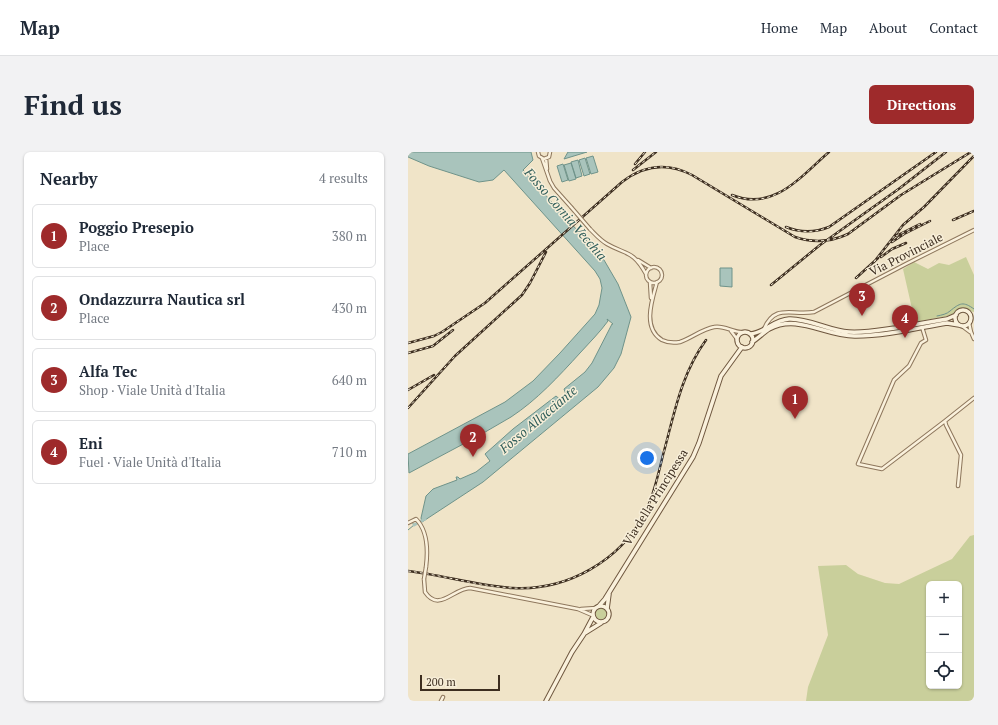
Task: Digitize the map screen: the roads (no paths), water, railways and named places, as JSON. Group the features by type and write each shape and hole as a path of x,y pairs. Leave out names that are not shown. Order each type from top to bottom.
{"main road":[{"path":"967,311 970,315 971,322 966,326 950,323 874,335 850,336 828,332 804,324 785,323 769,329 748,347 742,347 738,344 736,339 742,332 750,334 758,333 775,322 785,319 795,319 844,332 861,332 947,320 956,315 959,311 967,311 974,314"},
{"path":"956,315 956,321 960,326"},
{"path":"750,334 752,342"},
{"name":"Via della Principessa","path":"546,701 572,652 584,634 597,607 610,591 689,464 699,443 721,376 742,347"},
{"name":"Via della Principessa","path":"584,634 608,618 609,613 607,609 610,591"},
{"path":"597,607 607,609"},
{"path":"593,616 596,621 601,622"}],"street":[{"path":"538,152 539,156 542,158 554,188 590,229 605,243 627,253 652,268 657,268 661,274 661,278 657,282 650,318 653,329 660,338 665,341 675,343 714,327 722,327 742,332"},
{"path":"547,173 546,158 550,152"},
{"name":"Via Provinciale","path":"764,329 770,318 778,313 814,312 974,230"},
{"path":"636,259 646,274 646,278 650,282 652,303"},
{"path":"646,274 648,270 652,268"},
{"path":"650,282 657,282"},
{"path":"807,313 807,322"},
{"path":"971,322 971,332 974,339"},
{"path":"960,326 971,332"},
{"path":"922,327 926,340 921,343 909,366 894,380 858,464 882,469 974,398"},
{"path":"730,330 736,339"},
{"path":"945,421 961,455 958,486"},
{"path":"408,523 415,519 417,520 421,526 427,545 424,587 426,594 429,597 437,600 446,599 464,588 470,588 578,609 593,616"},
{"path":"578,609 597,607"},
{"path":"441,701 443,697"}],"water":[{"path":"408,152 531,152 533,160 523,170 604,260 618,284 631,317 621,354 614,368 598,387 483,482 422,522 421,518 426,496 433,489 457,480 456,477 460,479 476,472 490,461 485,454 513,429 556,396 562,401 567,397 564,389 585,372 592,363 613,324 607,319 608,321 602,329 564,370 539,395 521,410 486,432 409,473 408,454 505,402 533,381 595,314 599,305 602,288 600,279 595,271 504,170 493,180 479,182 429,166 408,157"},
{"path":"568,152 587,152 564,159"},
{"path":"593,156 598,172 591,174 586,158"},
{"path":"585,158 590,174 584,176 579,160"},
{"path":"578,160 582,176 576,178 571,162"},
{"path":"571,163 576,179 569,181 564,165"},
{"path":"563,164 568,180 562,182 557,166"},
{"path":"720,268 732,268 732,287 720,286"}],"waterway":[{"path":"937,316 943,315 956,306 962,304 974,309"},
{"name":"Fosso Allacciante","path":"414,525 425,519"},
{"name":"Fosso Allacciante","path":"408,530 414,525 412,522"}],"railway":[{"path":"635,164 645,152"},
{"path":"633,170 656,152"},
{"path":"732,195 747,199 761,199 774,195 797,181 829,152"},
{"path":"786,227 808,232 829,227 936,152"},
{"path":"771,285 820,245 900,188 946,152"},
{"path":"408,343 434,336 442,332 485,303 622,182 630,176 647,169 665,167 683,171 795,237 822,241 835,239 848,234 901,195 971,152"},
{"path":"874,262 903,225 924,207 974,156"},
{"path":"953,220 974,211"},
{"path":"892,242 930,221"},
{"path":"896,236 920,224"},
{"path":"881,257 892,249 906,243"},
{"path":"408,408 455,356 522,295 546,252"},
{"path":"856,278 878,258"},
{"path":"408,353 433,346 453,330"},
{"path":"408,571 500,587 533,588 572,578 590,570 606,559 634,530 645,513 656,485 679,395 690,367 706,340"},
{"path":"408,390 434,375"}],"place":[{"name":"Alfa Tec","path":"862,316"},
{"name":"Eni","path":"905,338"},
{"name":"Poggio Presepio","path":"795,419"},
{"name":"Ondazzurra Nautica srl","path":"473,457"}],"water label":[{"name":"Fosso Cornia Vecchia","path":"566,214"}]}
